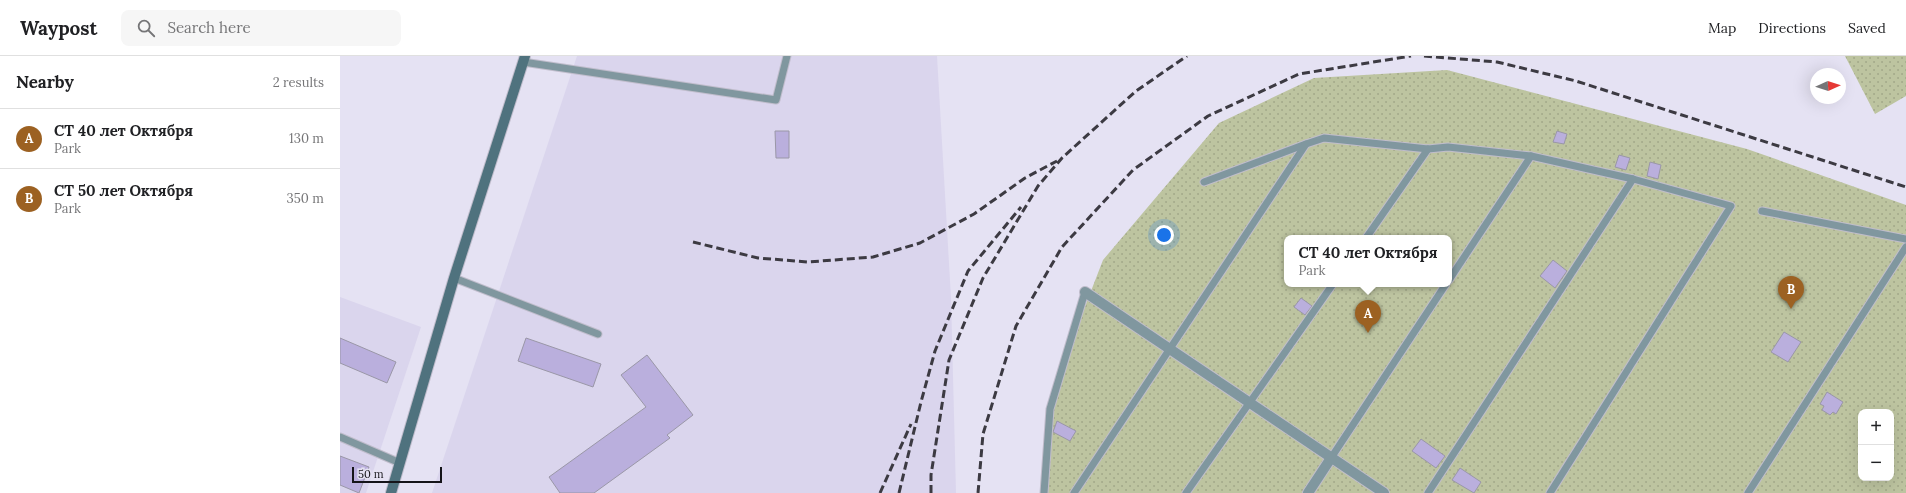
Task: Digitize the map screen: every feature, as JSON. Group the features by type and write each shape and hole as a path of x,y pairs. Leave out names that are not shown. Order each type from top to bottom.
{"street":[{"path":"391,493 415,416 454,278 524,59"},
{"path":"1085,292 1384,493"},
{"path":"1308,493 1331,458"}],"lane":[{"path":"524,59 776,100 787,56"},
{"path":"1204,182 1324,138 1428,149 1448,147 1531,156 1633,179 1731,206 1550,493"},
{"path":"1074,493 1306,144"},
{"path":"1368,235 1428,149"},
{"path":"1452,275 1531,156"},
{"path":"1428,493 1633,179"},
{"path":"1762,211 1906,239"},
{"path":"1748,493 1906,247"},
{"path":"454,278 598,334"},
{"path":"1186,493 1331,287"},
{"path":"1331,458 1444,287"},
{"path":"1044,493 1050,409 1085,292"},
{"path":"340,437 400,463"}],"shaded area":[{"path":"577,56 937,56 951,298 956,493 432,493"},
{"path":"340,297 421,327 366,493 340,493"}],"green space":[{"path":"1845,56 1906,56 1906,96 1875,114"},
{"path":"1447,70 1747,149 1906,205 1906,493 1040,493 1047,405 1103,260 1219,123 1314,78"}],"building":[{"path":"775,131 789,131 789,158 776,158"},
{"path":"1557,131 1567,134 1564,144 1553,142"},
{"path":"1619,155 1630,158 1626,170 1615,167"},
{"path":"1650,162 1661,165 1658,179 1647,176"},
{"path":"1553,260 1567,271 1555,288 1540,276"},
{"path":"1301,298 1312,306 1305,315 1294,307"},
{"path":"1784,332 1801,342 1788,362 1771,352"},
{"path":"340,338 396,362 387,383 340,363"},
{"path":"526,338 601,364 593,387 518,361"},
{"path":"647,355 693,415 667,435 670,438 594,493 560,493 549,477 646,407 621,375"},
{"path":"1827,392 1843,402 1836,414 1833,412 1830,415 1822,410 1824,406 1820,404"},
{"path":"1057,421 1076,431 1070,441 1053,432"},
{"path":"1421,439 1445,456 1436,468 1412,451"},
{"path":"340,456 369,467 359,493 340,485"},
{"path":"1460,468 1481,482 1474,493 1452,480"}],"railway":[{"path":"931,493 931,475 949,360 983,278 1038,186 1062,158 1136,91 1187,56"},
{"path":"978,493 983,434 1016,326 1062,247 1133,170 1208,116 1299,74 1411,56"},
{"path":"1424,56 1497,62 1576,81 1906,187"},
{"path":"693,242 758,258 808,262 873,257 920,243 974,214 1025,178 1057,161"},
{"path":"899,493 935,351 968,271 1021,207"},
{"path":"880,493 911,424"}],"place":[{"name":"СТ 50 лет Октября","path":"1791,309"},
{"name":"СТ 40 лет Октября","path":"1368,333"}]}
